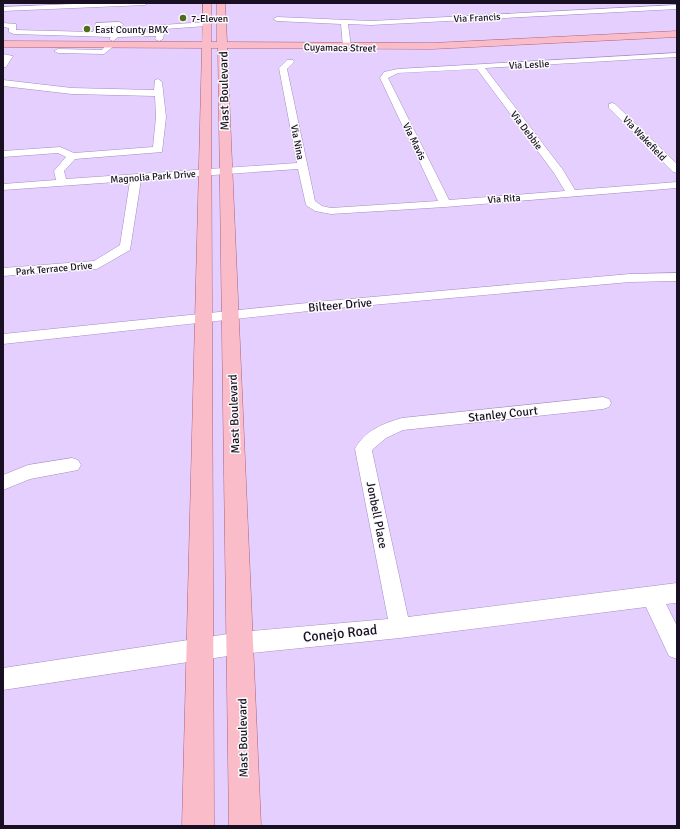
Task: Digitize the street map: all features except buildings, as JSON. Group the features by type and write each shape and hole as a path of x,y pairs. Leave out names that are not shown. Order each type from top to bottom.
{"main road":[{"name":"Mast Boulevard","path":"198,826 205,318 207,3"},
{"name":"Mast Boulevard","path":"221,3 241,643 245,826"},
{"name":"Cuyamaca Street","path":"347,44 677,27"},
{"name":"Cuyamaca Street","path":"3,39 113,39 206,43 432,46 677,34"},
{"name":"Cuyamaca Street","path":"3,44 65,44 160,36 206,43"}],"street":[{"path":"4,11 100,4 145,3"},
{"name":"Via Francis","path":"277,19 284,21 344,23 675,8"},
{"path":"344,23 347,44"},
{"path":"65,44 58,51 104,52 113,39 119,24 99,25 96,34"},
{"path":"3,25 13,26 13,31 33,31 37,34 58,30 96,34 113,39"},
{"path":"160,36 162,27 187,29 206,25"},
{"name":"Via Leslie","path":"384,78 387,74 395,71 677,55"},
{"path":"3,56 9,56 3,64"},
{"name":"Via Nina","path":"290,62 283,68 310,203 319,209 331,211"},
{"name":"Via Debbie","path":"478,66 559,172 572,194"},
{"name":"Via Mavis","path":"384,78 445,204"},
{"path":"3,154 60,150 72,156 158,150 161,117 158,82"},
{"path":"3,84 68,89 72,91 159,93"},
{"name":"Via Wakefield","path":"612,106 677,170"},
{"path":"62,183 73,170 72,156"},
{"name":"Magnolia Park Drive","path":"3,187 302,166"},
{"name":"Park Terrace Drive","path":"3,272 97,265 126,247 136,178"},
{"name":"Via Rita","path":"331,211 445,204 677,185"},
{"name":"Bilteer Drive","path":"3,339 231,315 630,278 677,277"},
{"name":"Stanley Court","path":"402,424 603,403"},
{"name":"Jonbell Place","path":"400,628 363,449 372,438 389,428 402,424"},
{"path":"3,483 28,472 72,465"},
{"name":"Conejo Road","path":"3,679 241,643 400,628 677,593"},
{"path":"651,596 677,648"}],"place":[{"name":"7-Eleven","path":"183,18"},
{"name":"East County BMX","path":"87,29"}]}
